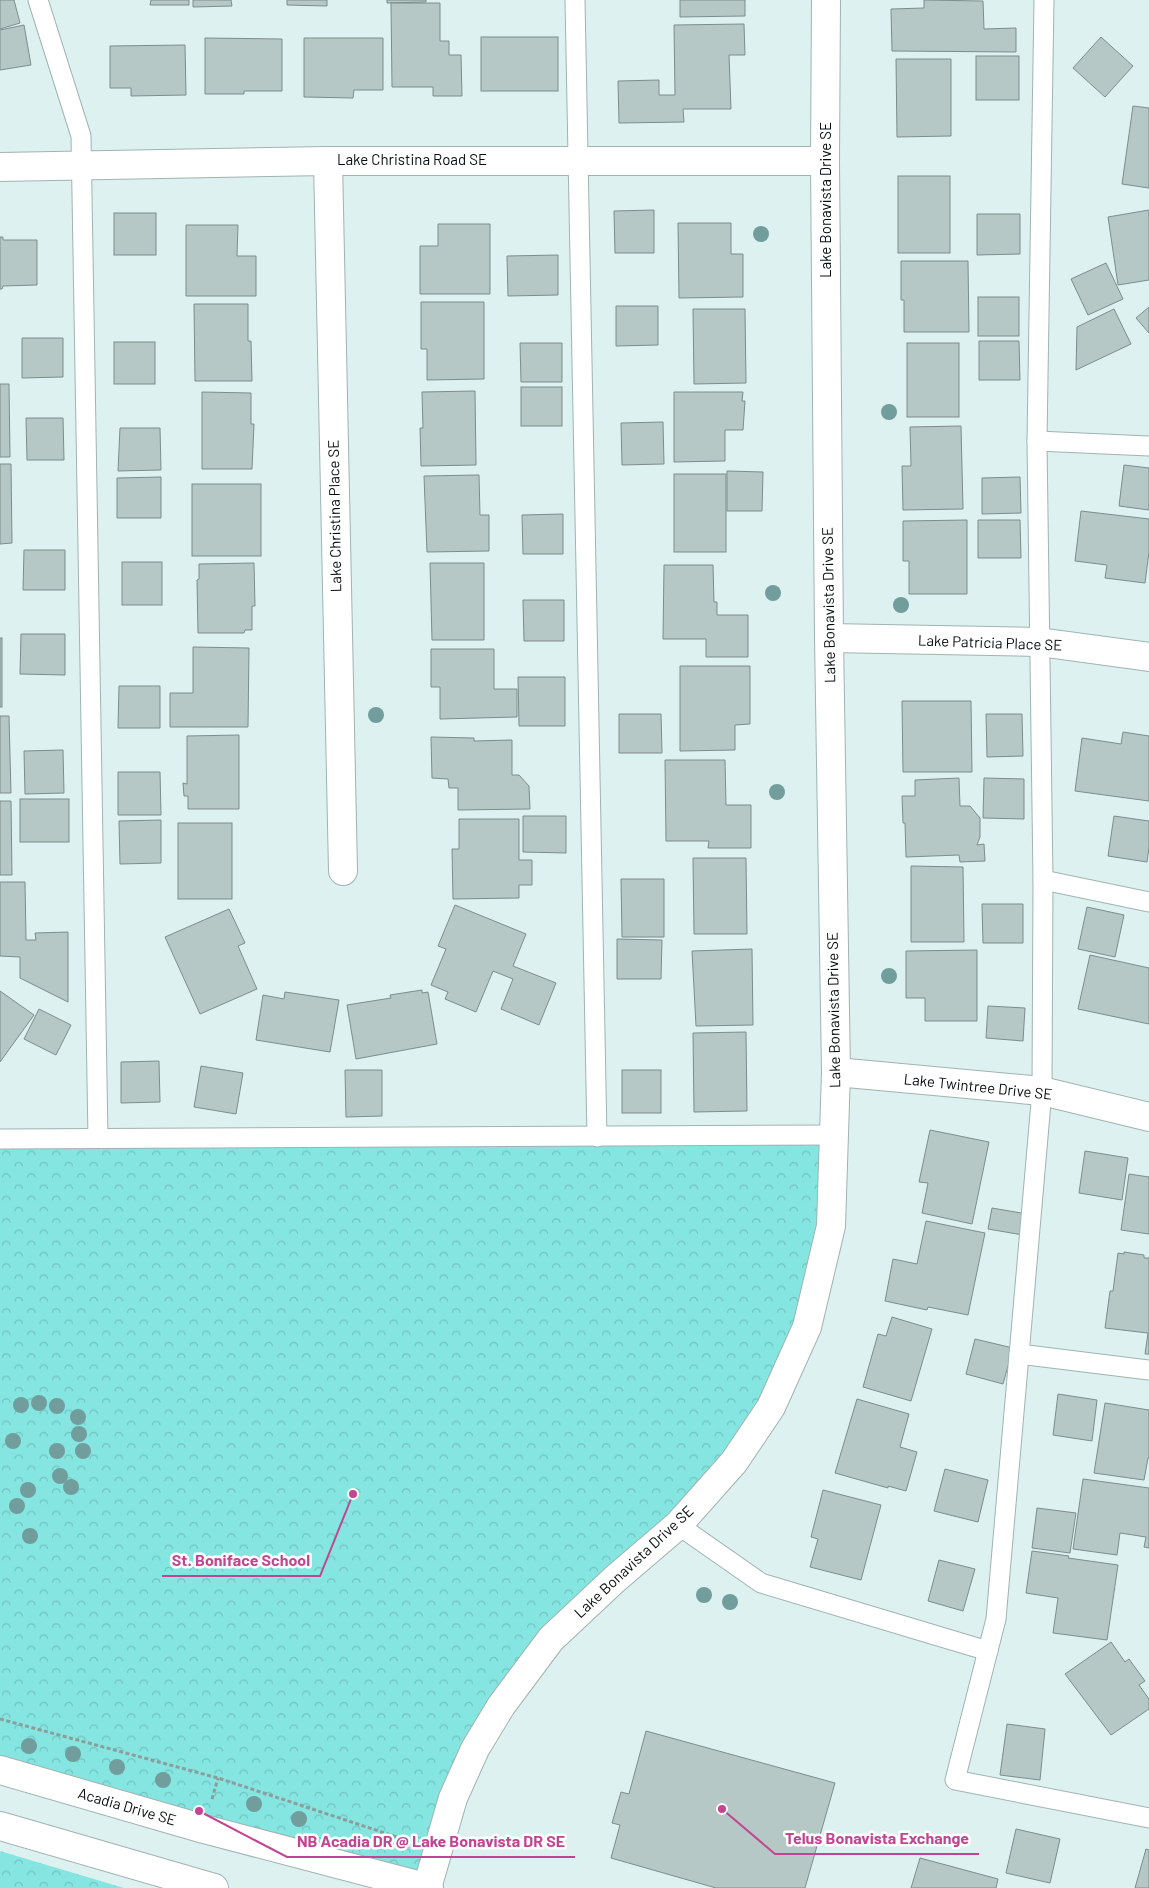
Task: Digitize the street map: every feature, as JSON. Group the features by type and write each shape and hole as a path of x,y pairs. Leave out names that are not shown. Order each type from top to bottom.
{"street":[{"name":"Lake Bonavista Drive SE","path":"428,1888 453,1798 475,1749 501,1706 551,1639 615,1579 678,1525 734,1462 771,1407 807,1327 831,1226 836,1072 829,638 825,161 826,0"},
{"name":"Lake Christina Road SE","path":"0,167 328,161 825,161"},
{"name":"Lake Christina Place SE","path":"328,161 343,871"},
{"name":"Lake Patricia Place SE","path":"829,638 1039,642 1149,658"},
{"name":"Lake Twintree Drive SE","path":"836,1072 1042,1092 1149,1117"},
{"name":"Acadia Drive SE","path":"0,1770 204,1829 428,1888"},
{"path":"0,1826 214,1888"}],"lane":[{"path":"38,0 81,136 98,1138"},
{"path":"575,0 597,1137"},
{"path":"1044,0 1037,441 1043,880 1042,1092 996,1619 955,1780 1149,1818"},
{"path":"1037,441 1149,446"},
{"path":"1043,880 1149,902"},
{"path":"0,1139 834,1135"},
{"path":"1019,1354 1149,1370"},
{"path":"678,1525 762,1583 988,1650"}],"path":[{"path":"0,1719 218,1778 397,1837"}],"green space":[{"path":"834,1135 831,1226 771,1407 501,1706 427,1887 0,1770 0,1139"},
{"path":"0,1851 124,1888 0,1888"}],"building":[{"path":"0,0 14,0 20,23 0,29"},
{"path":"151,0 189,0 189,5 150,5"},
{"path":"193,0 231,0 232,6 193,7"},
{"path":"287,0 327,0 327,6 287,5"},
{"path":"387,0 426,0 426,2 387,3"},
{"path":"680,0 745,0 745,16 680,17"},
{"path":"924,0 983,1 984,29 1016,28 1016,52 892,51 891,9 924,8"},
{"path":"391,3 440,3 440,41 449,41 449,55 461,55 462,96 433,96 433,87 392,87"},
{"path":"744,24 745,55 729,55 731,109 683,109 684,122 619,123 618,81 659,80 659,95 675,95 674,25"},
{"path":"24,25 31,65 0,70 0,30"},
{"path":"481,37 558,37 558,91 481,91"},
{"path":"1101,37 1133,66 1105,97 1073,68"},
{"path":"205,38 282,39 282,91 244,91 244,94 205,94"},
{"path":"304,38 383,38 383,90 354,90 353,98 304,97"},
{"path":"185,45 186,95 131,96 131,88 110,88 110,46"},
{"path":"976,56 1019,56 1019,100 976,100"},
{"path":"896,59 951,59 951,136 897,137"},
{"path":"1133,106 1149,108 1149,188 1122,184"},
{"path":"898,176 950,176 950,253 898,253"},
{"path":"654,210 654,253 615,253 614,211"},
{"path":"1149,210 1149,280 1118,285 1108,217"},
{"path":"114,213 156,213 156,255 114,255"},
{"path":"977,214 1020,214 1020,254 977,255"},
{"path":"678,223 731,223 731,254 743,254 743,297 679,298"},
{"path":"438,224 490,224 490,294 420,294 420,246 438,246"},
{"path":"186,225 238,225 237,256 256,256 256,296 186,296"},
{"path":"0,237 3,237 3,240 37,240 37,285 3,286 0,289"},
{"path":"558,255 558,295 508,296 507,256"},
{"path":"901,261 968,261 969,332 904,332 904,300 901,300"},
{"path":"1106,263 1123,299 1088,315 1071,279"},
{"path":"978,297 1019,297 1019,336 978,336"},
{"path":"421,302 484,302 484,379 427,380 427,349 421,349"},
{"path":"194,304 248,304 248,341 251,341 252,381 195,381"},
{"path":"616,306 658,306 658,345 616,346"},
{"path":"1149,307 1149,333 1136,318"},
{"path":"693,309 745,309 746,383 694,384"},
{"path":"1114,309 1131,344 1076,370 1077,327"},
{"path":"22,338 63,338 63,377 22,378"},
{"path":"979,341 1019,341 1020,380 979,380"},
{"path":"114,342 155,342 155,384 114,384"},
{"path":"520,343 562,343 562,382 521,382"},
{"path":"907,343 959,343 959,417 907,417"},
{"path":"0,384 9,384 10,457 0,457"},
{"path":"521,387 562,387 562,426 521,426"},
{"path":"475,391 476,465 421,466 420,428 423,428 422,392"},
{"path":"202,392 251,393 251,424 254,424 252,469 202,469"},
{"path":"674,392 743,392 742,401 745,401 743,430 725,430 725,461 674,462"},
{"path":"26,418 63,418 64,460 27,460"},
{"path":"663,422 664,464 622,465 621,423"},
{"path":"961,426 963,509 903,510 902,466 911,466 910,427"},
{"path":"120,428 160,428 161,470 118,471"},
{"path":"0,464 11,464 12,543 0,544"},
{"path":"1124,465 1149,468 1149,510 1119,506"},
{"path":"727,471 763,472 762,511 727,511"},
{"path":"674,474 726,474 726,552 674,552"},
{"path":"479,475 480,515 489,515 489,551 427,552 424,476"},
{"path":"161,477 161,518 117,518 117,478"},
{"path":"1020,477 1021,513 982,514 982,478"},
{"path":"192,484 261,484 261,556 192,556"},
{"path":"1081,511 1149,519 1149,552 1145,583 1105,578 1107,565 1075,561"},
{"path":"563,514 563,554 523,554 522,515"},
{"path":"967,520 967,594 909,594 909,561 903,561 903,521"},
{"path":"978,520 1020,520 1021,558 978,558"},
{"path":"24,550 65,550 65,590 23,590"},
{"path":"122,562 162,562 162,605 122,605"},
{"path":"254,563 255,606 252,606 252,630 245,630 244,633 198,633 197,580 199,579 199,564"},
{"path":"430,563 484,563 484,640 432,640"},
{"path":"664,565 713,565 714,602 717,602 717,615 748,615 748,657 706,657 706,639 663,639"},
{"path":"523,600 564,600 564,641 524,641"},
{"path":"21,634 65,634 65,675 20,674"},
{"path":"0,638 2,638 2,707 0,707"},
{"path":"193,647 249,648 248,727 170,727 170,693 193,693"},
{"path":"431,649 494,649 494,689 517,689 517,717 440,719 440,687 431,687"},
{"path":"680,666 750,666 750,724 735,725 735,750 680,751"},
{"path":"518,677 565,677 565,726 519,726"},
{"path":"119,686 160,686 160,728 118,728"},
{"path":"902,701 971,701 972,772 903,772"},
{"path":"619,714 661,714 662,753 619,753"},
{"path":"986,714 1022,714 1023,756 987,757"},
{"path":"0,716 9,716 11,793 0,793"},
{"path":"1123,732 1149,736 1149,801 1075,791 1082,738 1121,744"},
{"path":"239,735 239,809 188,809 188,796 184,796 183,783 187,784 187,736"},
{"path":"431,737 474,738 474,741 512,740 512,775 519,775 529,786 530,809 458,810 458,788 449,788 448,779 432,778"},
{"path":"63,750 64,793 25,794 24,751"},
{"path":"665,760 725,760 726,805 751,805 751,848 708,848 709,841 666,841"},
{"path":"118,772 160,772 161,815 118,815"},
{"path":"959,778 960,806 970,806 980,818 980,837 977,845 984,844 985,861 960,862 959,855 906,857 902,796 915,796 915,780"},
{"path":"984,778 1024,779 1024,819 983,818"},
{"path":"20,799 69,799 69,842 20,842"},
{"path":"0,801 11,801 12,875 0,875"},
{"path":"523,816 566,816 566,853 523,852"},
{"path":"1114,816 1149,821 1147,862 1108,856"},
{"path":"459,819 519,819 519,860 532,860 532,885 519,885 519,898 453,899 452,849 459,849"},
{"path":"161,820 161,863 120,864 119,821"},
{"path":"178,823 232,823 232,899 178,899"},
{"path":"693,858 746,858 747,934 694,934"},
{"path":"911,866 963,867 964,942 911,942"},
{"path":"621,879 664,879 664,937 622,937"},
{"path":"0,882 25,882 26,940 36,940 35,933 68,932 68,1002 20,978 20,957 0,956"},
{"path":"982,904 1023,904 1023,943 983,943"},
{"path":"455,905 526,934 513,966 556,983 539,1025 501,1009 513,979 493,971 476,1012 445,999 448,992 431,985 446,949 438,946"},
{"path":"1087,907 1124,915 1115,957 1078,949"},
{"path":"229,909 245,943 238,946 257,989 200,1014 165,937"},
{"path":"617,939 662,940 661,979 617,979"},
{"path":"752,949 753,1025 696,1026 692,951"},
{"path":"977,950 977,1021 925,1021 925,998 906,998 906,951"},
{"path":"1090,955 1149,968 1149,1024 1078,1009"},
{"path":"422,990 422,993 428,992 437,1044 356,1059 347,1005 391,998 390,995"},
{"path":"0,991 34,1015 0,1062"},
{"path":"285,992 339,1000 330,1052 256,1040 263,995 284,999"},
{"path":"988,1006 1025,1008 1023,1041 986,1038"},
{"path":"39,1009 71,1025 56,1055 24,1039"},
{"path":"746,1032 747,1111 694,1112 693,1033"},
{"path":"159,1061 160,1102 121,1103 121,1062"},
{"path":"201,1066 243,1073 236,1114 194,1107"},
{"path":"345,1070 382,1070 382,1116 346,1117"},
{"path":"622,1070 661,1070 661,1113 622,1113"},
{"path":"930,1130 989,1142 972,1224 922,1213 928,1183 919,1182"},
{"path":"1085,1151 1128,1158 1122,1200 1079,1193"},
{"path":"1129,1174 1149,1177 1149,1234 1121,1230"},
{"path":"992,1208 1027,1214 1023,1235 988,1229"},
{"path":"926,1221 985,1233 968,1315 928,1307 927,1310 885,1301 893,1259 917,1264"},
{"path":"1124,1252 1144,1255 1144,1258 1149,1258 1149,1354 1145,1354 1148,1333 1105,1328 1110,1291 1113,1291 1118,1253 1124,1254"},
{"path":"892,1317 932,1329 911,1401 863,1387 878,1334 886,1336"},
{"path":"975,1339 1013,1348 1003,1384 966,1374"},
{"path":"1058,1394 1097,1400 1092,1441 1053,1435"},
{"path":"857,1399 909,1414 900,1447 917,1452 906,1491 888,1486 888,1488 835,1473"},
{"path":"1105,1403 1149,1410 1149,1458 1144,1480 1094,1473"},
{"path":"945,1469 988,1480 978,1522 934,1511"},
{"path":"1083,1479 1149,1488 1149,1548 1144,1547 1146,1537 1120,1533 1117,1555 1073,1549"},
{"path":"823,1490 881,1505 861,1580 810,1567 818,1539 811,1537"},
{"path":"1037,1508 1076,1513 1070,1553 1032,1548"},
{"path":"1032,1551 1118,1565 1107,1640 1053,1633 1058,1598 1026,1593"},
{"path":"939,1560 975,1569 963,1611 928,1601"},
{"path":"1111,1642 1125,1662 1129,1659 1145,1681 1139,1685 1149,1699 1149,1709 1111,1735 1065,1674"},
{"path":"1007,1724 1045,1729 1040,1780 1000,1775"},
{"path":"646,1731 835,1783 805,1888 716,1888 611,1858 620,1825 612,1823 621,1792 629,1794"},
{"path":"1016,1829 1060,1839 1050,1883 1006,1873"},
{"path":"1146,1849 1149,1850 1149,1888 1135,1888"},
{"path":"920,1858 998,1879 996,1888 911,1888"}],"place":[{"name":"St. Boniface School","path":"353,1494"},
{"name":"Telus Bonavista Exchange","path":"722,1809"},
{"name":"NB Acadia DR @ Lake Bonavista DR SE","path":"199,1811"}]}
